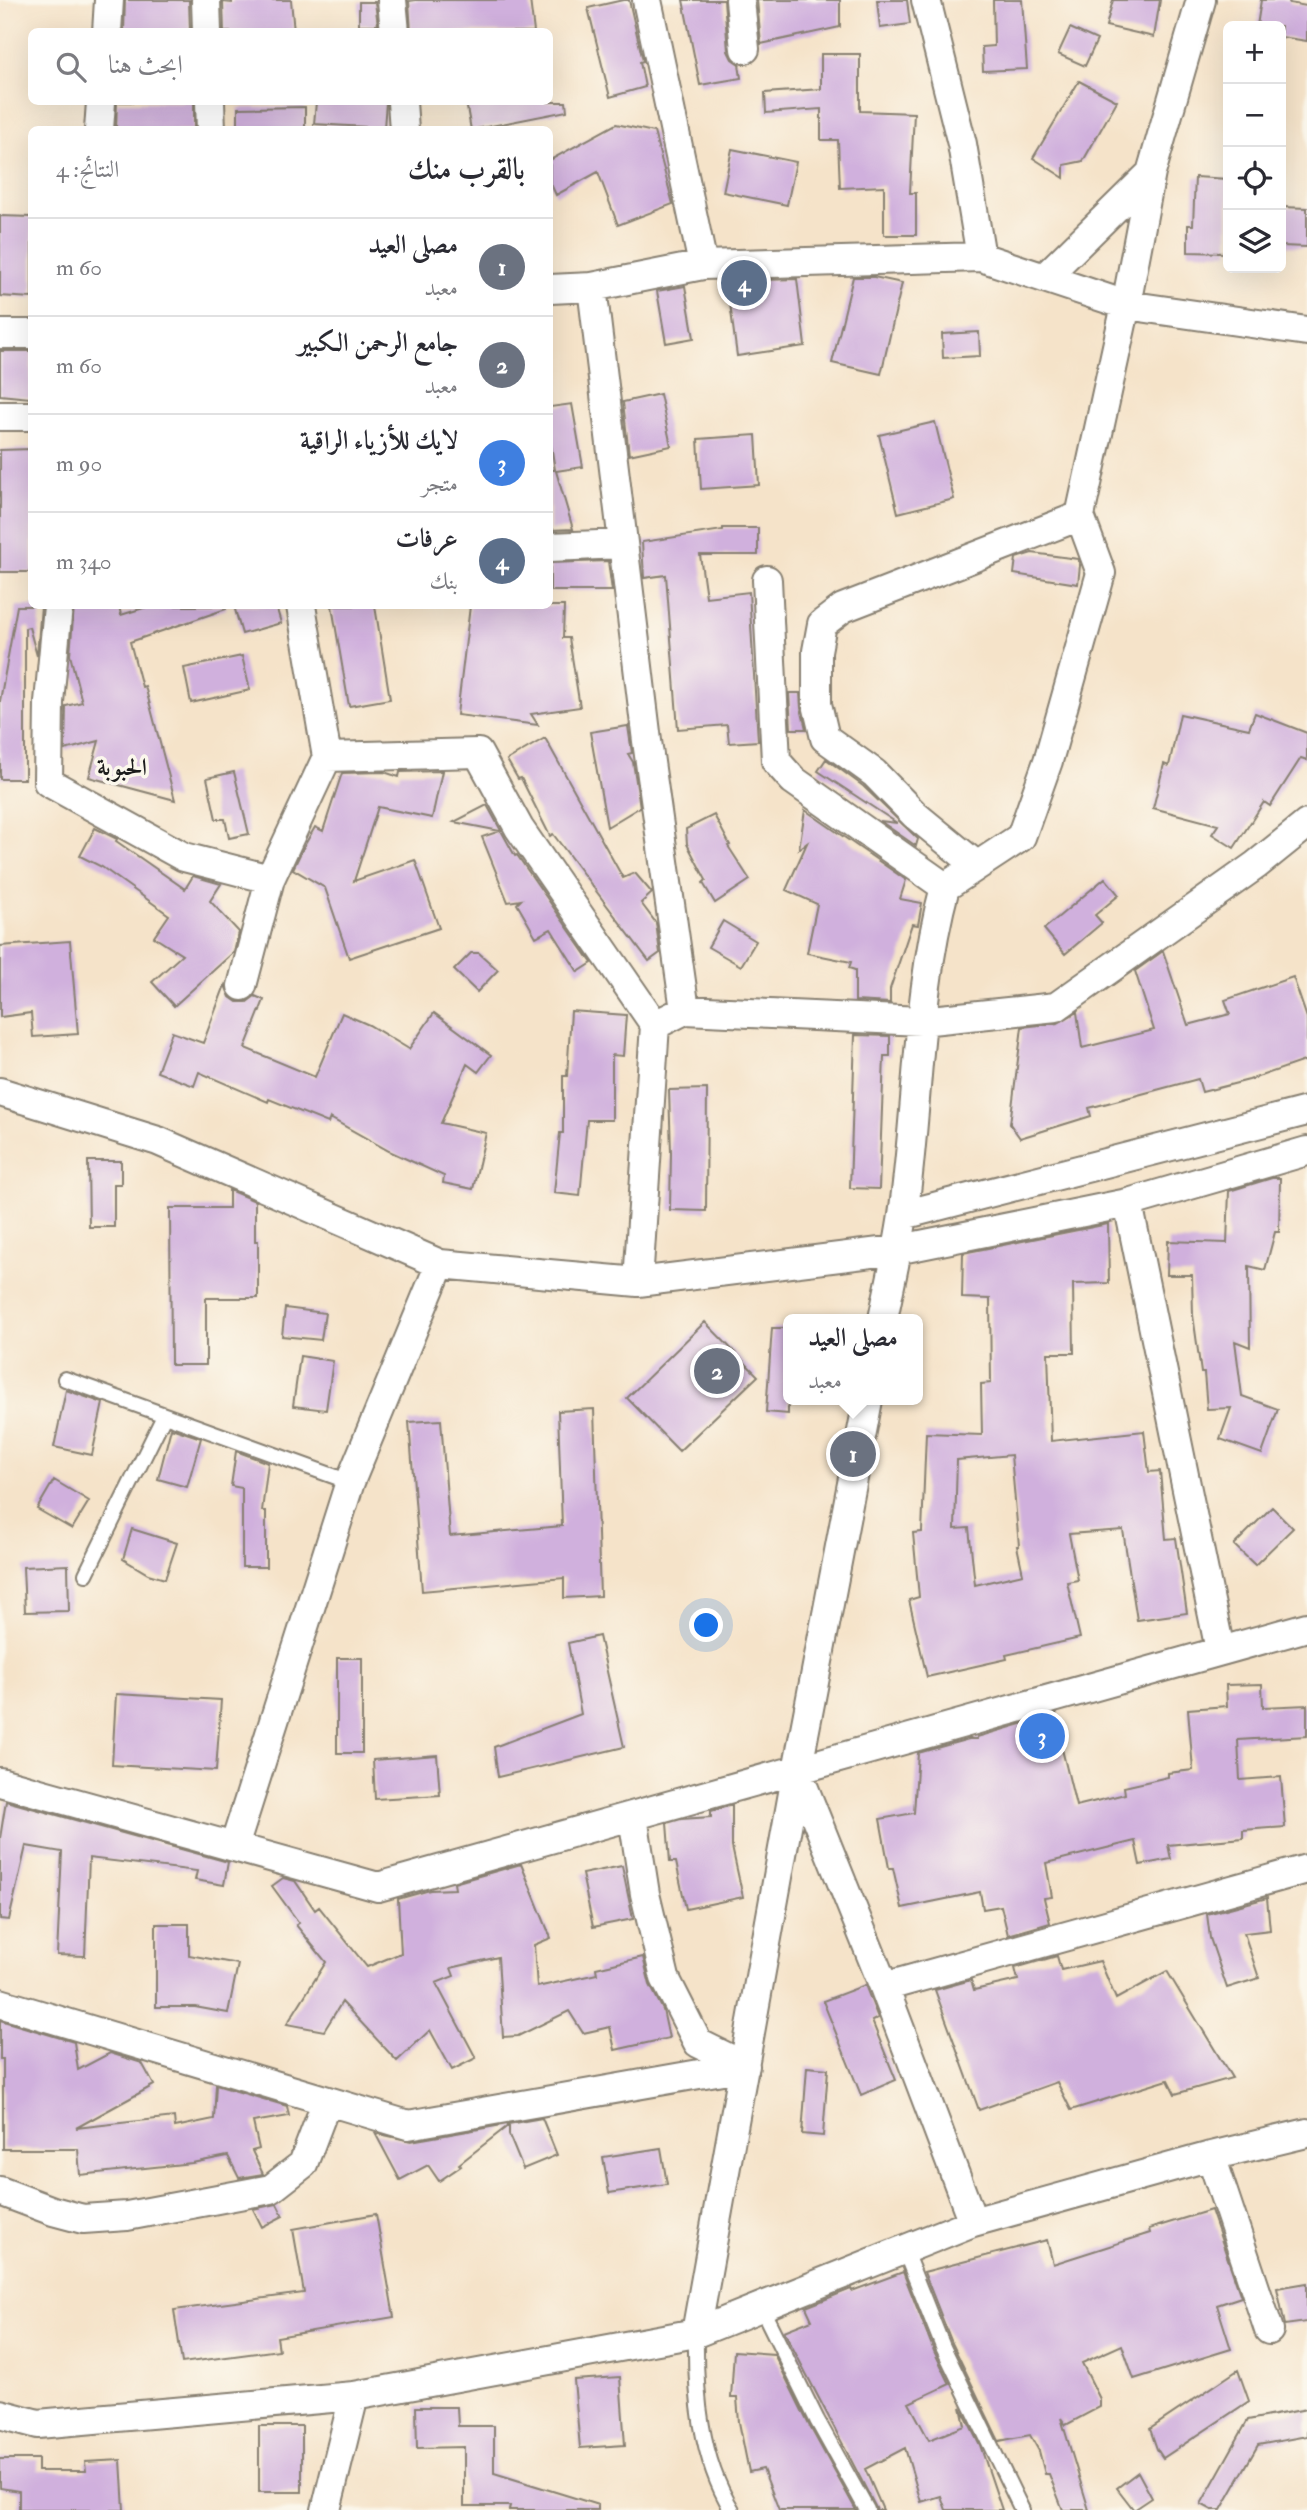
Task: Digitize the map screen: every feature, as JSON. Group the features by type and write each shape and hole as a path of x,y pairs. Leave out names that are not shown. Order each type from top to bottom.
{"street":[{"path":"107,28 109,0"},
{"path":"206,0 207,28"},
{"path":"392,0 395,28"},
{"path":"647,0 703,265"},
{"path":"740,0 745,49"},
{"path":"926,0 962,144 981,257"},
{"path":"884,1314 903,1214 921,1021 939,908 945,887 1021,837 1048,761 1101,573 1080,516 1126,305 1151,173 1201,0"},
{"path":"99,126 101,105"},
{"path":"210,105 211,126"},
{"path":"402,105 404,126"},
{"path":"1044,278 1151,173"},
{"path":"553,289 592,287 703,265 981,257 1126,305 1307,331"},
{"path":"592,287 647,741 685,1010"},
{"path":"0,334 28,334"},
{"path":"0,416 28,416"},
{"path":"976,865 915,815 874,773 825,738 817,704 817,651 822,624 843,608 1080,516"},
{"path":"553,547 623,544"},
{"path":"766,580 776,761 793,780 945,887"},
{"path":"58,609 49,702 48,782 184,857 270,879"},
{"path":"242,986 270,879 327,757 302,609"},
{"path":"327,757 478,753 519,828 655,1025 638,1282"},
{"path":"655,1025 685,1010 921,1021 1056,1007 1256,865 1307,824"},
{"path":"0,1092 158,1141 440,1264 638,1282 896,1250 1128,1203 1307,1151"},
{"path":"903,1214 1307,1111"},
{"path":"1128,1203 1220,1650"},
{"path":"234,1847 350,1482 440,1264"},
{"path":"696,2333 797,1771 867,1405"},
{"path":"0,1782 378,1887 1307,1627"},
{"path":"797,1771 884,1987 973,2222"},
{"path":"633,1816 645,1894 665,1978 698,2043 745,2066"},
{"path":"884,1987 1307,1869"},
{"path":"0,2003 408,2125 745,2066"},
{"path":"0,2191 83,2219 127,2217 271,2189 303,2164 327,2101"},
{"path":"0,2414 38,2424 354,2396 696,2333 973,2222 1211,2156 1307,2133"},
{"path":"1211,2156 1269,2330"},
{"path":"326,2510 354,2396"}],"lane":[{"path":"65,1379 350,1482"},
{"path":"86,1574 164,1416"},
{"path":"904,2249 943,2347 1022,2510"},
{"path":"761,2307 817,2420 867,2510"},
{"path":"696,2333 695,2380 702,2424 719,2488 733,2510"}],"building":[{"path":"125,0 189,0 190,28 124,28"},
{"path":"232,0 291,0 294,28 224,28 223,2 232,3"},
{"path":"530,0 534,28 411,28 409,1"},
{"path":"629,0 643,61 640,62 645,87 610,97 588,8"},
{"path":"683,0 724,0 728,51 732,59 739,64 741,78 700,85"},
{"path":"757,0 840,0 840,27 761,44"},
{"path":"877,0 907,0 910,24 880,28"},
{"path":"993,0 1022,0 1027,69 983,71 982,47 994,46"},
{"path":"1113,0 1160,0 1154,37 1106,26"},
{"path":"1261,0 1290,0 1289,3 1307,6 1307,41 1286,38 1286,21 1258,21"},
{"path":"359,2 375,2 378,25 359,25"},
{"path":"1070,28 1097,40 1085,66 1058,54"},
{"path":"821,54 860,54 860,111 914,113 910,193 916,193 916,235 884,235 884,186 840,188 838,140 821,140 821,109 766,113 765,93 821,89"},
{"path":"1079,81 1117,101 1083,161 1064,165 1064,178 1033,158"},
{"path":"553,102 566,102 567,111 491,126 470,126 467,105 553,105"},
{"path":"117,105 194,105 194,126 116,126"},
{"path":"316,105 386,105 384,126 314,124"},
{"path":"305,107 305,126 238,126 238,108"},
{"path":"616,124 654,132 673,204 618,225 598,172 556,195 553,188 553,158"},
{"path":"732,149 796,162 787,205 723,192"},
{"path":"1195,177 1223,179 1223,253 1188,252 1188,225 1193,225"},
{"path":"1286,207 1307,208 1307,247 1286,246"},
{"path":"0,216 28,217 28,298 0,296"},
{"path":"853,277 874,277 902,283 881,374 832,363"},
{"path":"797,279 805,346 737,356 727,281"},
{"path":"685,286 694,338 666,343 657,291"},
{"path":"979,332 980,356 943,358 942,334"},
{"path":"0,351 28,351 28,398 0,395"},
{"path":"660,394 671,446 629,455 623,402"},
{"path":"572,404 583,467 556,471 573,529 553,530 553,407"},
{"path":"935,422 954,499 898,513 879,435"},
{"path":"756,435 759,485 701,489 698,439"},
{"path":"28,449 28,572 0,572 0,450"},
{"path":"723,528 758,528 758,555 700,555 706,597 749,592 758,741 729,743 727,725 678,729 666,575 644,578 642,542"},
{"path":"1032,553 1078,559 1078,584 1014,574 1016,558"},
{"path":"608,561 612,591 553,591 553,563"},
{"path":"17,606 41,609 37,656 29,627 25,628 25,779 0,779 0,701"},
{"path":"553,606 564,606 563,638 569,638 580,707 531,714 538,725 457,715 470,609 553,609"},
{"path":"74,609 120,609 121,615 140,609 226,609 130,642 142,687 145,686 175,800 89,777 99,741 65,750 66,706 82,702 70,655"},
{"path":"235,609 277,609 281,623 242,634"},
{"path":"333,609 375,609 390,699 349,706"},
{"path":"242,656 250,690 191,703 184,668"},
{"path":"789,693 800,693 806,729 791,729"},
{"path":"1255,713 1307,733 1307,760 1301,758 1270,806 1264,802 1234,848 1212,834 1218,825 1153,808 1164,764 1169,766 1180,714 1249,729"},
{"path":"628,726 632,753 628,754 633,762 640,807 607,827 590,732"},
{"path":"545,738 623,878 635,873 652,893 641,903 656,923 660,953 649,961 553,834 550,836 521,778 518,779 507,760"},
{"path":"826,759 863,786 918,839 916,846 880,821 897,823 818,771"},
{"path":"442,771 432,818 378,807 354,881 415,860 439,928 349,958 325,888 293,869 303,848 315,827 323,831 342,773 384,772 399,777 400,772"},
{"path":"234,772 249,834 229,838 225,819 216,819 207,778"},
{"path":"487,805 515,856 517,855 592,963 578,972 551,929 536,937 517,904 521,900 508,902 482,837 500,831 454,822"},
{"path":"805,810 906,880 900,899 922,903 918,925 912,924 890,989 890,1003 855,1001 855,970 849,968 851,962 807,953 817,904 786,890 807,843 799,849"},
{"path":"714,815 730,845 728,846 750,880 715,903 703,883 706,880 687,844 686,829"},
{"path":"95,828 117,839 116,841 185,889 193,876 221,884 210,901 239,932 234,952 174,1006 152,982 182,955 154,937 169,915 102,867 80,856"},
{"path":"1105,878 1119,895 1095,915 1102,923 1065,954 1044,929"},
{"path":"723,921 756,941 741,966 708,947"},
{"path":"70,941 78,1034 33,1037 31,1013 0,1017 0,946"},
{"path":"1163,951 1188,1025 1230,1014 1225,1000 1293,977 1307,1018 1307,1060 1249,1080 1202,1092 1198,1079 1089,1108 1091,1116 1020,1138 1010,1124 1022,1027 1058,1023 1077,1012 1082,1048 1154,1030 1135,971"},
{"path":"471,953 479,953 498,970 477,992 454,970"},
{"path":"225,985 230,997 237,1002 247,1002 255,996 264,1000 245,1048 315,1077 342,1013 369,1025 409,1049 434,1013 491,1055 478,1072 467,1064 441,1123 486,1133 473,1189 443,1183 444,1176 389,1151 330,1118 328,1123 269,1099 268,1102 199,1072 194,1086 157,1072 172,1032 203,1043"},
{"path":"571,1011 626,1015 623,1056 612,1055 612,1120 587,1120 580,1196 554,1193 560,1133 563,1133 563,1076 567,1076"},
{"path":"855,1035 890,1036 890,1056 884,1056 879,1189 850,1188"},
{"path":"707,1089 706,1211 670,1210 669,1090"},
{"path":"88,1161 121,1161 121,1184 114,1184 114,1227 89,1227"},
{"path":"1280,1178 1279,1232 1275,1232 1265,1270 1249,1266 1250,1347 1235,1341 1242,1396 1278,1409 1262,1454 1220,1439 1231,1408 1207,1409 1204,1373 1201,1373 1193,1315 1192,1275 1167,1275 1168,1241 1227,1243 1229,1191"},
{"path":"229,1190 255,1201 258,1298 206,1298 206,1365 171,1365 170,1208 229,1208"},
{"path":"1108,1224 1109,1283 1073,1284 1074,1353 1048,1353 1051,1441 1144,1431 1149,1472 1160,1471 1166,1539 1176,1538 1187,1613 1137,1620 1123,1530 1069,1534 1078,1580 1067,1582 1080,1638 1006,1655 1007,1659 927,1677 909,1600 919,1597 913,1533 922,1532 926,1433 982,1435 981,1384 991,1383 990,1299 962,1298 963,1253","holes":["1011,1455 1023,1574 975,1585 969,1528 955,1529 957,1460"]},
{"path":"285,1308 325,1313 321,1340 282,1336"},
{"path":"705,1322 758,1376 679,1451 627,1398"},
{"path":"772,1328 783,1328 783,1405 788,1405 788,1414 766,1412"},
{"path":"300,1356 333,1361 326,1410 293,1406"},
{"path":"66,1390 103,1403 92,1455 54,1447"},
{"path":"594,1409 600,1596 564,1598 564,1578 422,1591 409,1422 441,1420 450,1536 562,1526 558,1411"},
{"path":"171,1428 201,1438 187,1487 158,1479"},
{"path":"236,1451 268,1463 262,1511 266,1511 266,1567 242,1567 242,1488 231,1486"},
{"path":"54,1480 89,1501 72,1529 37,1509"},
{"path":"1272,1507 1293,1528 1255,1565 1234,1545"},
{"path":"132,1529 177,1543 165,1579 148,1574 123,1559"},
{"path":"68,1565 69,1611 25,1612 23,1567"},
{"path":"599,1636 624,1747 498,1777 494,1747 581,1714 568,1643"},
{"path":"337,1658 362,1658 362,1753 337,1753"},
{"path":"1262,1684 1263,1707 1307,1705 1307,1736 1238,1740 1240,1780 1281,1777 1285,1827 1243,1830 1243,1838 1168,1845 1171,1859 1140,1865 1135,1841 1046,1863 1052,1897 1044,1898 1050,1923 1008,1935 1001,1906 983,1909 980,1892 902,1908 893,1868 889,1868 880,1819 914,1813 918,1753 977,1739 1056,1714 1076,1806 1125,1794 1124,1787 1168,1777 1168,1773 1193,1770 1188,1709 1227,1706 1226,1685"},
{"path":"116,1694 221,1700 216,1771 112,1765"},
{"path":"437,1755 440,1795 375,1799 373,1760"},
{"path":"6,1801 228,1862 224,1885 195,1880 197,1871 89,1858 85,1956 57,1955 62,1852 26,1846 9,1920 0,1919 0,1838"},
{"path":"732,1805 732,1847 743,1897 686,1909 676,1862 670,1862 667,1823 711,1817 711,1811"},
{"path":"521,1864 551,1938 534,1945 537,1987 597,1974 596,1968 643,1957 650,1985 663,2010 669,2038 615,2050 610,2027 583,2033 569,2011 518,2036 503,2037 498,1957 451,1968 454,1976 436,1983 476,2058 452,2070 430,2030 397,2061 342,2002 324,2031 287,2024 326,1962 296,1925 299,1923 272,1886 283,1878 295,1881 315,1910 319,1907 367,1967 401,1953 398,1899 430,1890 455,1889 454,1883"},
{"path":"622,1866 633,1919 593,1927 582,1874"},
{"path":"1267,1898 1270,1930 1244,1933 1259,1978 1227,1988 1210,1938 1207,1914"},
{"path":"156,1924 189,1924 189,1955 238,1964 228,2013 195,2007 156,2007"},
{"path":"1057,1956 1061,1970 1100,1961 1116,1999 1167,1971 1232,2078 1175,2094 1168,2080 1071,2110 1057,2082 979,2110 935,1990 971,1980 974,1990 1018,1980 1015,1968"},
{"path":"865,1985 878,2018 872,2021 896,2080 861,2095 823,2001"},
{"path":"0,2020 74,2042 78,2070 110,2053 142,2063 154,2085 76,2128 174,2117 175,2127 214,2119 216,2085 287,2106 289,2116 253,2122 259,2149 252,2151 263,2174 239,2178 228,2156 192,2163 80,2175 78,2149 3,2149"},
{"path":"807,2067 828,2069 823,2136 802,2134"},
{"path":"542,2118 557,2155 523,2169 509,2135 509,2125 439,2181 428,2165 400,2180 375,2133 411,2141"},
{"path":"661,2148 667,2184 609,2193 603,2157"},
{"path":"277,2204 283,2216 262,2227 253,2209"},
{"path":"1211,2210 1241,2297 1217,2305 1231,2349 1134,2379 1122,2345 1082,2363 1100,2399 1100,2407 1066,2425 1061,2418 1089,2510 1063,2510 1030,2435 999,2441 952,2343 924,2272 1047,2240 1053,2264"},
{"path":"376,2214 394,2317 277,2337 279,2350 182,2363 174,2310 304,2293 293,2229"},
{"path":"903,2272 950,2384 909,2403 929,2440 965,2426 961,2407 980,2445 1002,2510 946,2510 941,2496 921,2502 905,2448 865,2469 883,2510 877,2510 784,2331 812,2320 806,2307"},
{"path":"1307,2283 1307,2322 1285,2325 1277,2288"},
{"path":"734,2351 774,2354 856,2510 779,2510 763,2469 749,2472 737,2398 731,2398"},
{"path":"1238,2370 1249,2401 1163,2458 1150,2429"},
{"path":"620,2377 625,2445 580,2448 574,2380"},
{"path":"416,2407 457,2407 458,2426 494,2426 494,2473 598,2505 598,2510 509,2510 510,2506 464,2506 464,2447 417,2448"},
{"path":"1307,2409 1307,2436 1258,2445 1221,2510 1212,2510 1201,2504 1248,2420"},
{"path":"259,2426 302,2426 302,2492 259,2492"},
{"path":"0,2459 38,2459 38,2471 86,2471 85,2462 121,2460 124,2510 19,2510 19,2491 0,2488"},
{"path":"1138,2472 1152,2498 1134,2510 1117,2488"}],"place":[{"name":"عرفات","path":"744,283"},
{"name":"جامع الرحمن الكبير","path":"717,1371"},
{"name":"مصلى العيد","path":"853,1454"},
{"name":"لايك للأزياء الراقية","path":"1042,1736"}],"district":[{"name":"الحبوبة","path":"122,767"}]}
